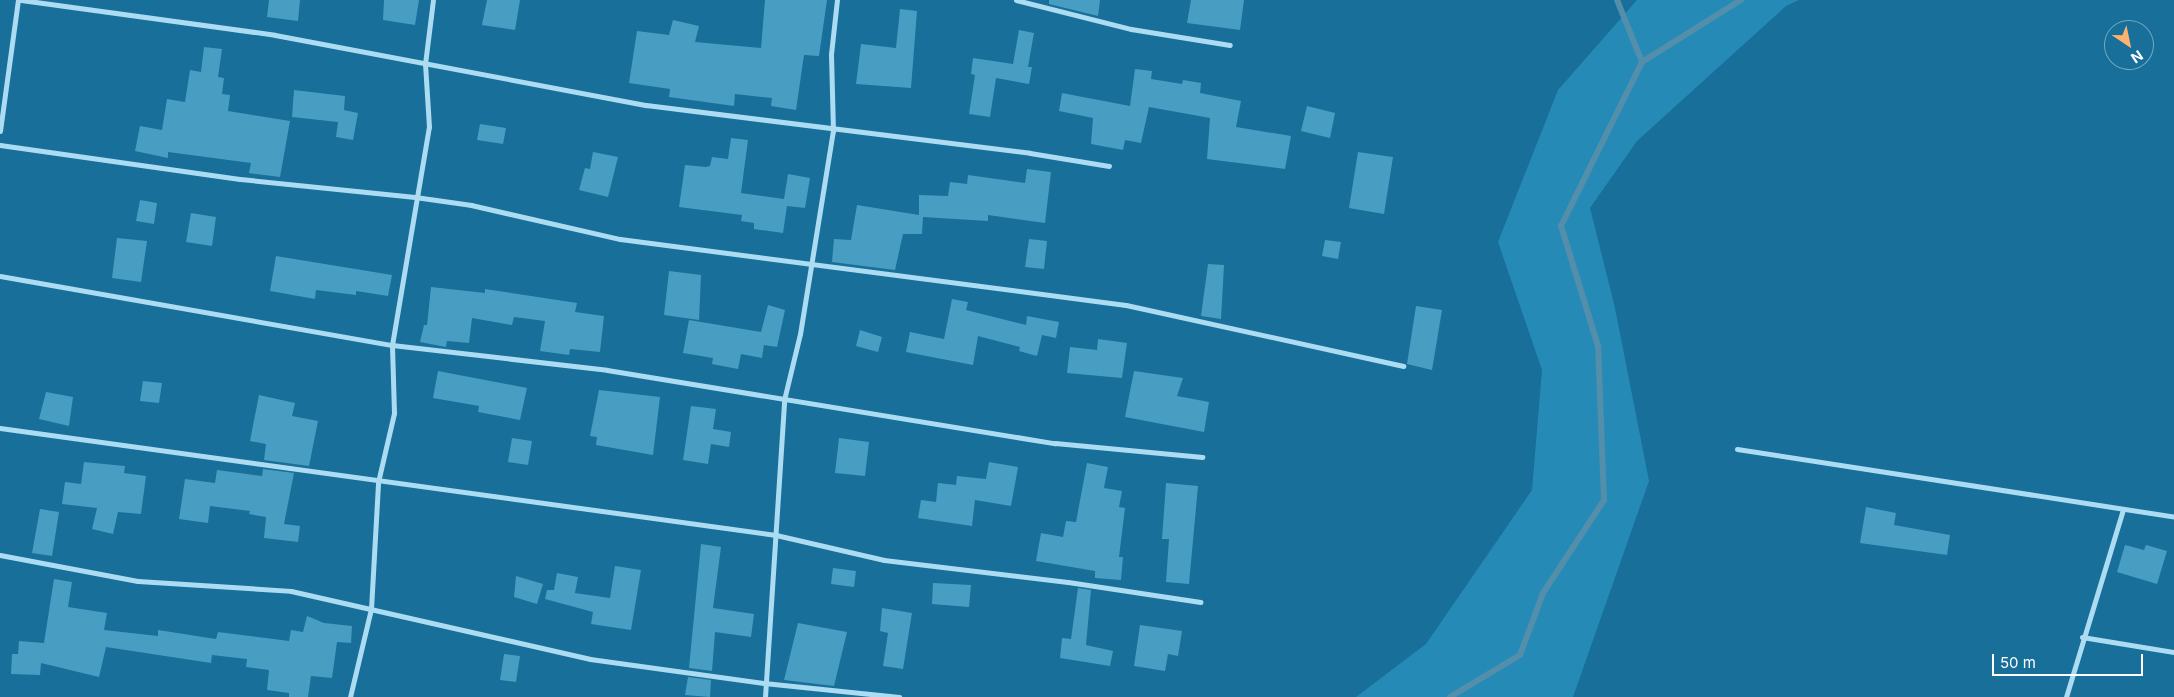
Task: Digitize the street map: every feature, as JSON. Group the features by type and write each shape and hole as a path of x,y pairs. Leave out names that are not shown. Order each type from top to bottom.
{"street":[{"path":"0,131 20,0 275,35 646,105 833,131 1030,153 1109,166"},
{"path":"350,697 371,609 378,482 394,413 392,345 415,197 429,127 425,64 433,0"},
{"path":"765,697 764,683 776,535 784,400 800,334 833,131 831,54 838,0"},
{"path":"1016,0 1131,29 1230,45"},
{"path":"0,145 240,179 415,197 471,205 620,239 812,266 1126,305 1402,366"},
{"path":"0,276 392,345 607,370 1055,443 1202,457"},
{"path":"0,428 378,482 776,535 884,560 1200,602"},
{"path":"1737,448 2174,517"},
{"path":"2066,697 2082,637 2123,509"},
{"path":"0,555 138,581 290,591 590,659 764,683 899,697"},
{"path":"2082,637 2174,652"}],"shaded area":[{"path":"1637,0 1799,0 1786,6 1637,141 1590,208 1615,308 1649,481 1573,697 1356,697 1426,644 1532,490 1542,370 1498,242 1558,90"}],"building":[{"path":"269,0 300,0 298,21 267,17"},
{"path":"384,0 419,0 415,25 383,20"},
{"path":"487,0 520,0 515,30 482,25"},
{"path":"765,0 827,0 819,56 804,55 796,110 771,106 772,98 735,94 734,106 669,97 670,89 629,83 637,31 669,35 673,20 699,26 695,42 761,48"},
{"path":"1049,0 1100,0 1098,16 1049,4"},
{"path":"1191,0 1244,0 1240,30 1187,23"},
{"path":"900,9 917,11 911,88 856,84 861,44 896,48"},
{"path":"1019,30 1034,33 1028,67 1032,67 1029,84 996,78 990,117 969,114 975,75 971,74 973,58 1013,64"},
{"path":"204,47 222,49 218,77 224,78 222,94 230,95 228,111 290,121 280,177 249,173 251,163 168,152 168,158 135,151 140,126 162,130 167,99 185,102 190,70 201,72"},
{"path":"1135,69 1152,71 1151,79 1182,84 1183,80 1201,83 1200,93 1241,101 1236,127 1291,136 1285,169 1207,159 1210,118 1149,107 1141,143 1125,140 1123,150 1091,144 1093,118 1059,111 1062,93 1130,106"},
{"path":"294,90 345,96 344,110 358,113 353,140 336,137 338,122 292,117"},
{"path":"1307,106 1335,113 1330,138 1301,131"},
{"path":"480,124 506,128 503,144 477,140"},
{"path":"731,138 748,140 741,193 784,199 788,174 810,178 805,208 787,206 783,233 754,229 754,223 741,221 742,215 679,207 685,165 706,167 710,166 712,157 728,159"},
{"path":"593,152 618,157 608,197 579,190 585,168 590,169"},
{"path":"1358,152 1393,157 1384,214 1349,208"},
{"path":"1027,169 1051,172 1045,223 988,215 988,221 923,217 922,234 903,234 895,270 832,262 834,239 851,240 857,205 919,215 919,195 948,196 950,182 967,184 968,175 1025,183"},
{"path":"140,200 157,203 154,224 136,221"},
{"path":"191,213 216,217 212,246 186,242"},
{"path":"117,238 147,241 141,282 112,278"},
{"path":"1029,239 1047,241 1044,269 1025,267"},
{"path":"1325,240 1341,242 1338,259 1322,256"},
{"path":"276,256 392,275 388,296 356,291 356,295 316,290 315,299 270,291"},
{"path":"1208,264 1224,265 1221,319 1201,316"},
{"path":"669,271 701,275 699,320 664,315"},
{"path":"431,287 485,293 485,289 577,303 575,312 604,316 600,352 570,349 569,355 540,351 545,321 514,317 512,325 472,318 469,343 447,341 446,347 420,342 424,325 427,325"},
{"path":"952,299 968,302 966,310 1026,325 1027,316 1059,322 1056,338 1042,335 1037,356 1019,351 1020,347 978,336 973,365 906,352 910,332 944,339"},
{"path":"768,305 785,310 777,347 764,345 762,358 741,354 738,369 712,364 713,358 683,353 689,320 761,332"},
{"path":"1416,306 1442,310 1432,370 1407,364"},
{"path":"860,330 882,337 878,352 856,346"},
{"path":"1098,339 1127,343 1122,378 1067,373 1070,347 1097,350"},
{"path":"438,371 527,388 520,420 478,412 479,406 433,398"},
{"path":"1134,371 1183,378 1177,396 1209,402 1204,432 1125,417"},
{"path":"143,381 162,383 159,403 140,401"},
{"path":"599,390 660,397 653,455 596,445 597,437 590,436"},
{"path":"46,392 73,397 69,426 39,419"},
{"path":"259,395 295,403 292,416 318,421 309,466 264,460 266,444 250,441"},
{"path":"691,406 716,409 713,429 731,432 729,447 711,444 708,464 683,460"},
{"path":"512,438 532,441 528,465 508,462"},
{"path":"839,438 869,442 865,476 835,473"},
{"path":"84,462 125,466 124,473 146,476 141,514 118,512 113,534 92,529 97,508 62,504 65,482 81,484"},
{"path":"989,462 1018,467 1011,506 975,500 972,526 918,518 921,500 936,502 938,483 956,485 957,476 986,479"},
{"path":"1087,463 1108,467 1104,488 1122,491 1119,507 1125,508 1119,557 1123,557 1121,580 1095,578 1095,571 1036,561 1041,533 1063,537 1066,521 1076,522"},
{"path":"263,469 294,473 284,524 300,526 298,542 264,538 266,517 249,514 250,511 210,506 208,523 179,519 185,479 215,483 217,470 262,476"},
{"path":"1166,483 1198,486 1189,584 1166,582 1169,539 1162,539"},
{"path":"1866,507 1896,513 1894,525 1950,535 1947,555 1860,543"},
{"path":"40,509 59,512 52,556 32,553"},
{"path":"701,544 721,547 713,608 754,614 751,637 715,632 712,671 689,668"},
{"path":"2125,545 2144,550 2146,545 2167,551 2157,584 2117,572"},
{"path":"615,566 641,570 631,630 591,624 593,612 545,599 547,590 554,590 557,573 578,577 575,593 610,598"},
{"path":"833,568 856,571 854,587 831,584"},
{"path":"516,576 543,584 537,604 514,597"},
{"path":"54,579 72,582 68,607 107,613 104,630 158,636 158,630 216,639 218,632 289,641 291,630 303,632 307,616 324,623 352,626 351,643 337,642 332,678 311,676 308,697 289,697 289,693 267,690 269,670 246,667 247,659 212,655 211,663 106,647 99,677 41,663 40,675 11,674 12,654 18,654 19,641 44,643"},
{"path":"933,583 971,585 969,607 932,604"},
{"path":"1078,588 1091,590 1086,645 1113,651 1110,666 1060,658 1062,638 1071,639"},
{"path":"882,608 912,613 903,669 883,666 888,633 880,631"},
{"path":"798,623 847,632 834,686 784,680"},
{"path":"1140,625 1182,631 1178,656 1168,654 1165,671 1134,666"},
{"path":"504,654 520,656 516,682 500,680"},
{"path":"688,677 711,680 710,697 685,695"}],"waterway":[{"path":"1617,0 1642,62"},
{"path":"1450,697 1520,655 1543,593 1604,500 1598,346 1561,226 1642,62 1741,0"}]}
